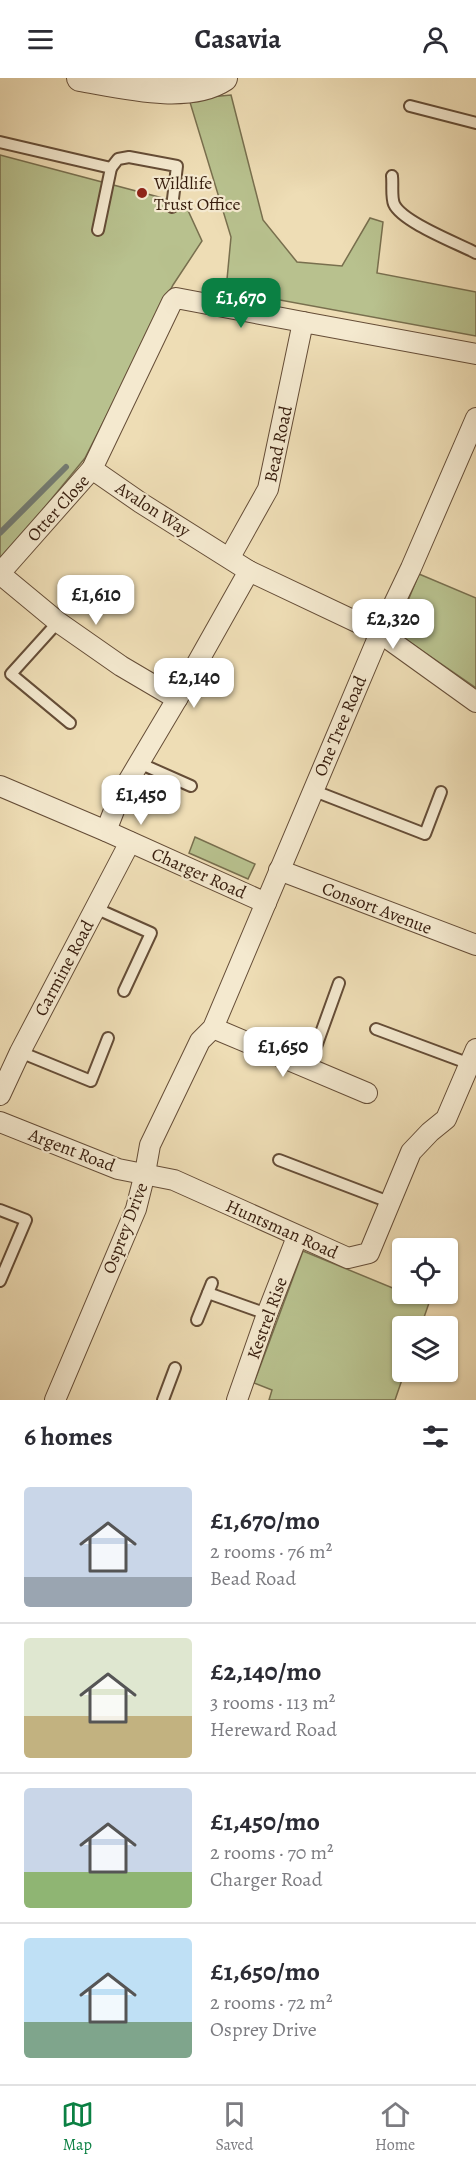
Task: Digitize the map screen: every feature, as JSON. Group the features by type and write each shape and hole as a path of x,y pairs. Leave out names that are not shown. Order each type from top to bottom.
{"street":[{"path":"80,78 162,90 186,90 218,82 224,78"},
{"path":"92,469 172,302 176,298 476,354"},
{"name":"Bead Road","path":"230,557 268,489 303,322"},
{"name":"One Tree Road","path":"279,870 380,633 411,568 476,418"},
{"name":"Avalon Way","path":"92,469 141,503 249,571 380,633 476,702"},
{"name":"Otter Close","path":"92,469 0,574 58,622 121,666 177,699"},
{"path":"106,831 120,795 249,571"},
{"name":"Charger Road","path":"0,786 266,903"},
{"name":"Carmine Road","path":"0,1095 20,1052 130,842"},
{"name":"Osprey Drive","path":"55,1400 136,1209 150,1145 200,1041 213,1028 279,870"},
{"name":"Consort Avenue","path":"279,870 476,945"},
{"path":"213,1028 367,1093"},
{"name":"Huntsman Road","path":"145,1173 174,1180 348,1258 369,1253 411,1152 430,1132 447,1119 473,1056"},
{"name":"Argent Road","path":"0,1122 118,1169 145,1173"},
{"name":"Kestrel Rise","path":"237,1400 297,1237"}],"lane":[{"path":"410,106 476,123"},
{"path":"0,142 111,168"},
{"path":"98,230 111,168 118,159 129,157 177,166 172,207"},
{"path":"392,176 393,203 400,213 412,222 476,253"},
{"path":"58,622 11,674 69,723"},
{"path":"138,764 191,786"},
{"path":"312,790 425,834 441,792"},
{"path":"95,908 151,933 124,991"},
{"path":"308,1069 339,983"},
{"path":"376,1029 473,1056"},
{"path":"20,1052 91,1081 108,1038"},
{"path":"279,1160 389,1202"},
{"path":"0,1210 26,1220 0,1281"},
{"path":"197,1320 210,1288 267,1314"},
{"path":"163,1400 175,1368"}],"green space":[{"path":"231,95 263,220 297,262 342,266 370,218 383,222 377,273 476,292 476,336 226,290 231,237 189,99"},
{"path":"0,155 185,204 202,241 173,285 85,458 0,562"},
{"path":"419,574 476,598 476,688 395,632"},
{"path":"195,837 255,864 248,879 189,853"},
{"path":"303,1251 392,1288 392,1304 429,1304 424,1316 392,1316 392,1382 401,1382 395,1400 269,1400 272,1390 254,1383"}],"waterway":[{"path":"0,533 66,467"}],"place":[{"name":"Wildlife Trust Office","path":"142,193"}]}
